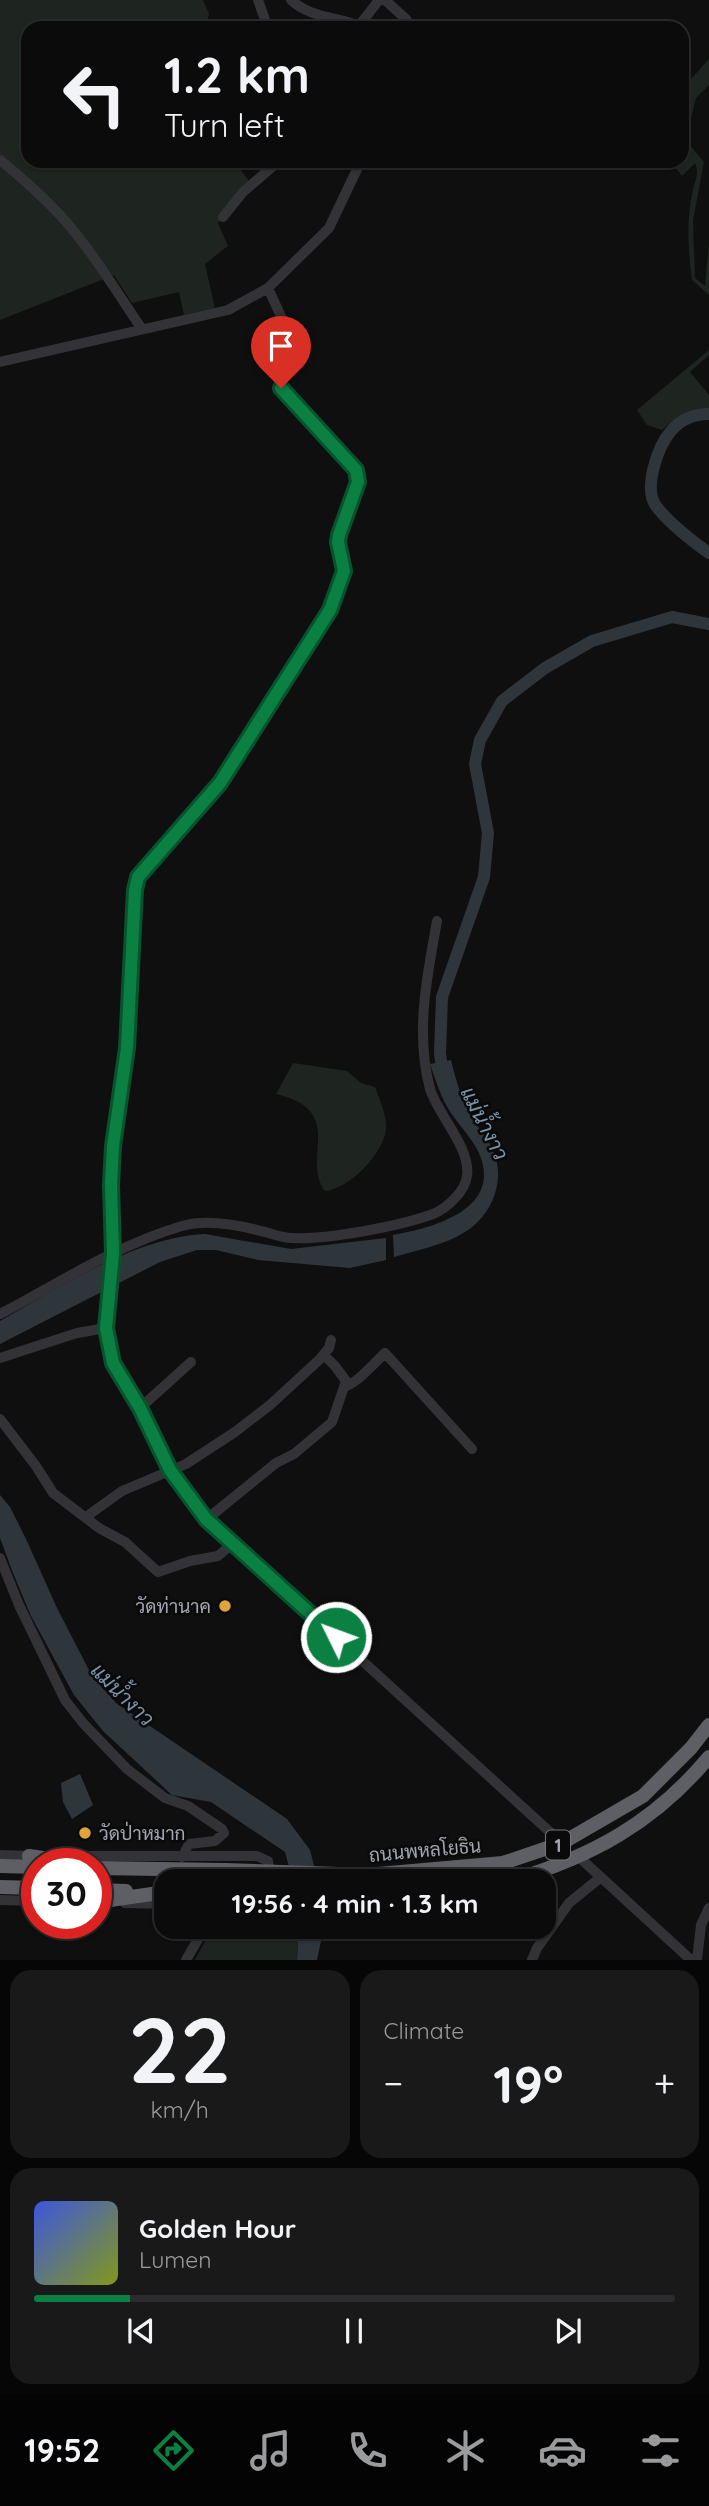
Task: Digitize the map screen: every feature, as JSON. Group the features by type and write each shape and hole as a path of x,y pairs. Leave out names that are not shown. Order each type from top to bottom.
{"highway":[{"name":"ถนนพหลโยธิน","path":"112,1868 367,1875 503,1863 562,1843 643,1796 691,1748 709,1725"},
{"name":"1","path":"547,1869 580,1858 655,1811 709,1757"},
{"path":"0,1866 21,1863"},
{"path":"0,1887 21,1888"},
{"path":"112,1890 154,1892"},
{"path":"112,1900 154,1894"}],"street":[{"path":"258,0 266,21"},
{"path":"291,0 309,13 347,21"},
{"path":"363,21 379,0"},
{"path":"385,0 407,21"},
{"path":"0,160 60,215 142,329"},
{"path":"223,217 243,192 268,168"},
{"path":"0,362 228,310 268,288 310,250 329,228 358,168"},
{"path":"268,288 289,334 279,381 281,388 356,470 358,482 339,535 344,571 330,610 220,783 138,877 135,890 127,1048 113,1146 113,1254 106,1328 113,1363 140,1408 170,1470 206,1519 562,1843"},
{"path":"0,1314 113,1254 182,1226 194,1224 242,1227 288,1238 352,1233 433,1214 442,1209 460,1192 467,1175 467,1164 430,1089 422,1045 423,997 437,921"},
{"path":"0,1358 77,1333 106,1328"},
{"path":"88,1519 90,1514 122,1492 186,1464 235,1432 271,1405 324,1355 331,1340"},
{"path":"344,1387 355,1383 367,1368 386,1353 472,1449"},
{"path":"206,1519 276,1463 294,1454 332,1422 346,1381 324,1355"},
{"path":"140,1408 191,1362"},
{"path":"0,1419 53,1493 66,1506 125,1542 158,1572 190,1560 218,1556 233,1543"},
{"path":"0,1558 19,1605 65,1700 74,1713 128,1769 165,1798 188,1806 222,1829 224,1833 215,1841 189,1844 182,1857"},
{"path":"0,1855 21,1859"},
{"path":"112,1859 264,1858 268,1861 269,1869"},
{"path":"580,1858 691,1960"},
{"path":"533,1960 537,1948 569,1903 601,1877"},
{"path":"0,1900 21,1901"},
{"path":"112,1903 154,1904"},
{"path":"697,1960 701,1925 709,1909"},
{"path":"186,1960 198,1939"}],"shaded area":[{"path":"0,0 203,0 209,14 208,21 21,21 21,168 239,168 249,181 218,223 228,246 205,264 215,308 184,315 179,292 132,303 114,275 0,320"},
{"path":"709,59 709,85 696,98 689,120 689,81"},
{"path":"689,144 704,162 693,221 695,278 705,286 709,243 709,295 692,280 689,224 697,176 695,163 682,176 676,168 689,168"},
{"path":"709,350 709,355 690,372 709,395 709,410 683,415 662,430 647,425 637,410"},
{"path":"451,1060 464,1102 490,1144 496,1159 498,1171 495,1195 475,1225 457,1237 394,1257 393,1235 442,1222 458,1214 471,1204 480,1191 484,1176 481,1158 472,1140 447,1107 430,1064"},
{"path":"293,1063 347,1071 361,1083 375,1087 382,1105 385,1133 375,1155 356,1175 335,1189 325,1191 319,1178 317,1124 311,1112 298,1102 276,1094"},
{"path":"205,1234 291,1249 386,1238 386,1260 350,1268 258,1260 216,1250 197,1250 160,1262 0,1344 0,1321 73,1279 152,1244"},
{"path":"0,1495 10,1507 92,1676 116,1703 287,1819 310,1850 315,1869 290,1869 285,1852 211,1802 172,1795 103,1731 74,1695 31,1616 0,1538"},
{"path":"80,1774 93,1805 72,1819 63,1802 61,1783"},
{"path":"206,1939 298,1939 297,1960 195,1960"},
{"path":"298,1939 321,1939 317,1960 297,1960"}],"waterway":[{"name":"แม่น้ำงาว","path":"709,414 688,418 671,431 657,457 651,489 652,498 661,512 709,553"},
{"name":"แม่น้ำงาว","path":"443,1076 440,1053 442,997 484,877 488,833 475,764 480,740 502,701 545,668 592,641 672,617 709,624"}],"place":[{"name":"วัดท่านาค","path":"225,1606"},
{"name":"วัดป่าหมาก","path":"85,1833"}],"route":[{"path":"281,388 358,475 358,482 339,535 344,571 342,583 330,610 220,783 138,877 135,890 127,1048 113,1146 113,1253 106,1328 113,1363 140,1408 170,1470 206,1519 336,1637"}]}
